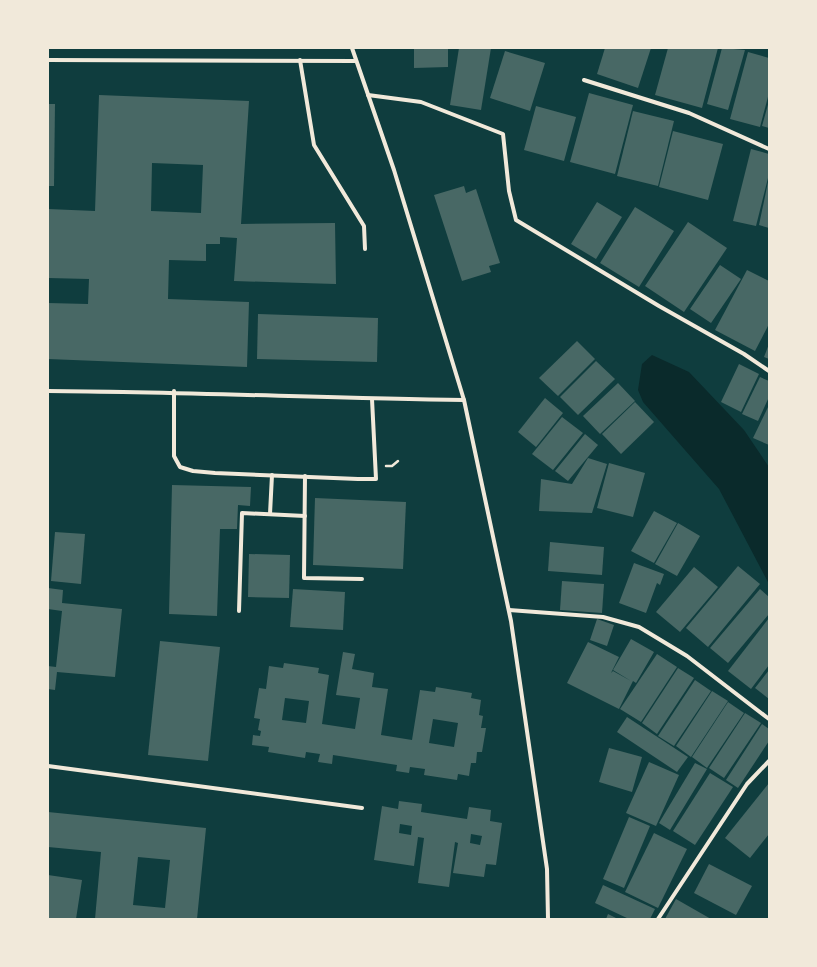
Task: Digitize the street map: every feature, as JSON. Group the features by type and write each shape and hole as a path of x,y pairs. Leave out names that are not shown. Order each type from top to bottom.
{"street":[{"path":"352,48 394,170 464,400 509,610 547,869 548,919"},
{"path":"48,60 356,61"},
{"path":"300,60 314,145 364,226 365,249"},
{"path":"584,80 689,113 769,149"},
{"path":"368,95 421,102 503,134 508,191 516,220 659,306 744,354 769,371"},
{"path":"48,391 174,392 372,399 464,400"},
{"path":"174,392 174,456 180,467 193,471 376,479 372,399"},
{"path":"270,514 272,475"},
{"path":"305,476 304,578 362,580"},
{"path":"238,611 242,513 305,516"},
{"path":"509,610 602,616 639,627 687,656 769,719"},
{"path":"658,919 747,784 769,761"},
{"path":"48,766 362,808"}],"water":[{"path":"652,355 689,372 744,430 769,467 769,584 719,489 643,402 638,390 642,364"}],"building":[{"path":"414,48 448,48 448,67 414,68"},
{"path":"459,48 491,48 481,110 450,105"},
{"path":"605,48 651,48 638,88 597,74"},
{"path":"668,48 718,48 702,108 655,95"},
{"path":"722,48 745,50 728,110 707,104"},
{"path":"505,51 545,63 530,111 490,98"},
{"path":"748,52 769,58 769,93 760,127 730,119"},
{"path":"589,93 633,105 615,174 570,162"},
{"path":"99,95 249,101 241,224 335,223 336,284 234,281 237,238 220,237 220,244 206,244 206,261 169,260 168,299 249,302 247,367 48,359 48,303 88,304 89,279 48,278 48,209 95,211","holes":["152,163 203,165 201,213 151,211"]},
{"path":"769,101 769,128 762,126"},
{"path":"48,104 55,104 54,186 48,186"},
{"path":"536,106 576,117 564,161 524,150"},
{"path":"633,111 674,121 658,186 617,176"},
{"path":"673,131 723,144 708,200 659,187"},
{"path":"751,149 769,154 769,174 756,226 733,221"},
{"path":"769,182 769,228 759,225"},
{"path":"464,186 466,193 476,189 500,263 489,266 491,272 462,281 434,195"},
{"path":"597,202 622,217 596,259 571,244"},
{"path":"635,207 674,231 639,287 600,263"},
{"path":"688,222 727,248 684,312 645,286"},
{"path":"720,265 741,279 711,323 690,309"},
{"path":"747,270 769,281 769,324 755,351 715,330"},
{"path":"258,314 378,318 377,362 257,359"},
{"path":"577,341 595,359 558,396 539,378"},
{"path":"769,344 769,359 764,357"},
{"path":"596,361 615,379 578,415 560,397"},
{"path":"739,364 759,374 741,412 721,402"},
{"path":"760,377 769,381 769,397 758,421 742,414"},
{"path":"618,383 635,401 600,434 583,416"},
{"path":"545,398 563,413 536,447 518,432"},
{"path":"635,402 654,422 621,454 602,434"},
{"path":"769,405 769,445 753,438"},
{"path":"562,417 583,433 553,470 532,454"},
{"path":"585,434 598,445 568,481 555,471"},
{"path":"588,458 607,464 592,513 539,511 541,479 572,484"},
{"path":"609,463 645,473 633,517 597,508"},
{"path":"172,485 251,487 250,506 238,505 237,529 220,529 217,616 169,614"},
{"path":"315,498 406,502 403,569 313,565"},
{"path":"654,511 677,523 654,563 631,551"},
{"path":"678,523 700,536 677,576 655,564"},
{"path":"55,532 85,534 81,584 51,581"},
{"path":"550,542 604,547 602,575 548,571"},
{"path":"249,554 290,555 289,598 248,597"},
{"path":"634,563 664,574 660,585 657,583 646,613 619,603"},
{"path":"738,566 760,584 708,647 686,628"},
{"path":"694,567 718,587 680,632 656,612"},
{"path":"562,581 604,584 602,613 560,610"},
{"path":"48,588 63,590 62,603 122,609 115,677 57,672 55,690 48,689 48,666 56,667 62,611 48,609"},
{"path":"293,589 345,592 343,630 290,627"},
{"path":"760,589 769,597 769,614 728,663 710,648"},
{"path":"769,618 769,665 751,689 728,671"},
{"path":"597,619 614,625 607,646 590,640"},
{"path":"631,639 654,652 636,683 633,681 619,709 567,683 588,642 619,657 611,673 613,671 631,681 613,670"},
{"path":"160,641 220,647 208,761 148,755"},
{"path":"343,652 355,654 352,669 374,673 372,687 388,689 381,735 412,740 420,690 435,692 436,687 472,693 471,698 481,700 479,715 483,716 481,728 486,728 482,752 477,752 476,763 471,763 469,776 458,774 457,780 424,775 425,769 410,767 409,773 396,771 397,765 333,755 332,764 318,762 320,754 306,752 305,758 268,752 269,747 252,745 253,735 260,736 261,731 258,730 260,719 254,718 259,688 266,689 269,666 283,668 284,663 319,668 318,673 329,675 322,724 355,729 360,698 336,695","holes":["285,698 309,701 306,723 282,720","433,719 458,723 454,747 429,743"]},
{"path":"657,654 677,667 641,722 620,709"},
{"path":"678,668 694,678 657,734 642,723"},
{"path":"769,670 769,699 755,688"},
{"path":"695,680 711,691 674,746 658,736"},
{"path":"712,691 728,701 691,757 676,746"},
{"path":"728,702 744,713 707,768 692,757"},
{"path":"745,713 761,723 724,778 709,768"},
{"path":"627,717 688,757 677,772 617,732"},
{"path":"762,724 769,729 769,741 738,788 726,780"},
{"path":"609,748 642,757 632,792 599,782"},
{"path":"649,762 679,775 656,826 626,813"},
{"path":"695,763 707,769 670,830 659,823"},
{"path":"710,773 733,787 695,845 673,831"},
{"path":"769,783 769,834 750,858 725,838"},
{"path":"399,801 422,804 421,812 467,819 469,807 491,810 490,821 502,823 496,865 486,864 484,877 453,873 458,843 455,842 449,887 418,883 424,838 418,837 414,866 374,860 382,806 398,809","holes":["400,824 412,826 411,835 399,833","471,834 482,836 480,845 470,843"]},
{"path":"48,812 206,828 197,919 95,919 101,852 48,847","holes":["138,857 170,860 165,908 133,905"]},
{"path":"629,817 650,826 624,888 603,879"},
{"path":"654,833 687,849 658,908 625,892"},
{"path":"709,864 752,886 736,915 694,893"},
{"path":"48,875 82,880 76,919 48,919"},
{"path":"603,885 655,909 650,919 629,919 595,903"},
{"path":"676,899 711,919 665,919"},
{"path":"608,914 618,919 606,919"}]}
